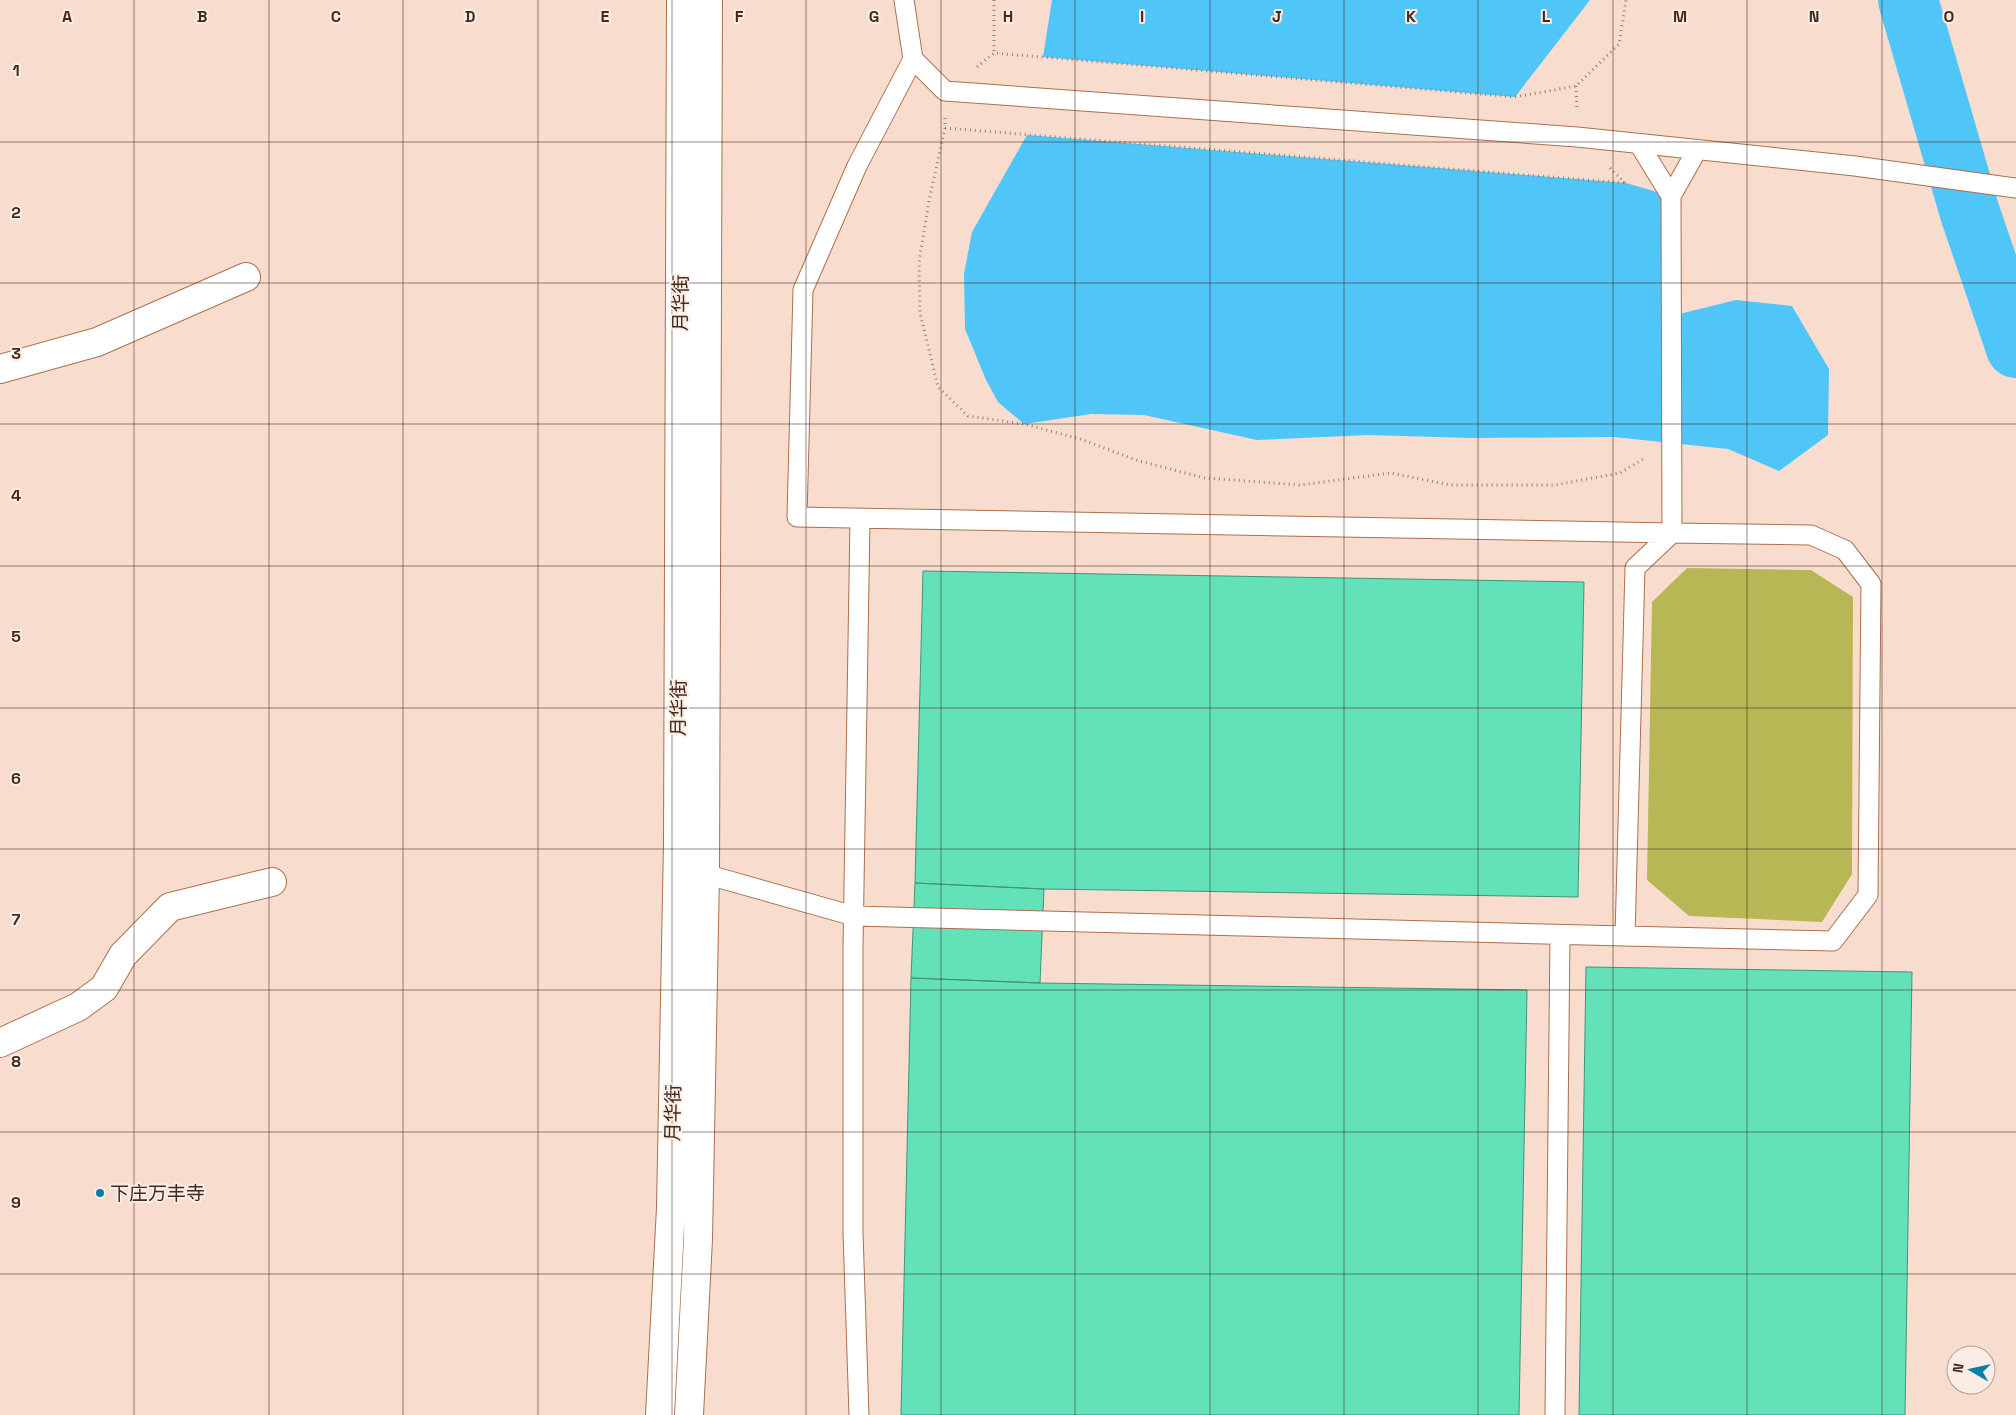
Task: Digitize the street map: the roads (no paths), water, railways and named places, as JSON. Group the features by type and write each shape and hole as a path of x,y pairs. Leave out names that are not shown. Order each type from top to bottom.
{"street":[{"path":"675,1 708,3"},
{"name":"月华街","path":"660,1415 671,1208 678,843 675,1"},
{"name":"月华街","path":"689,1415 698,1239 705,874 708,3"},
{"path":"0,369 97,342 246,277"},
{"path":"0,1043 78,1007 104,988 123,955 170,907 272,882"}],"lane":[{"path":"904,0 913,59 945,92 1577,137 1854,166 2016,188"},
{"path":"705,874 854,916 1833,941 1868,895 1871,584 1845,550 1811,535 797,517 803,290 857,166 913,59"},
{"path":"1639,144 1671,196"},
{"path":"1625,936 1635,568 1672,533 1670,443 1671,196 1697,150"},
{"path":"860,519 854,916 853,1232 860,1415"},
{"path":"1555,1415 1560,935"}],"water":[{"path":"1052,0 1590,0 1515,97 1043,57"},
{"path":"1027,135 1626,183 1671,196 1671,316 1736,300 1792,306 1829,369 1828,435 1779,471 1728,449 1614,437 1472,438 1367,435 1257,440 1144,415 1091,414 1024,424 998,402 986,380 965,329 964,274 972,232"}],"waterway":[{"path":"1908,0 1970,213 2016,348"}],"place":[{"name":"下庄万丰寺","path":"100,1193"}]}
